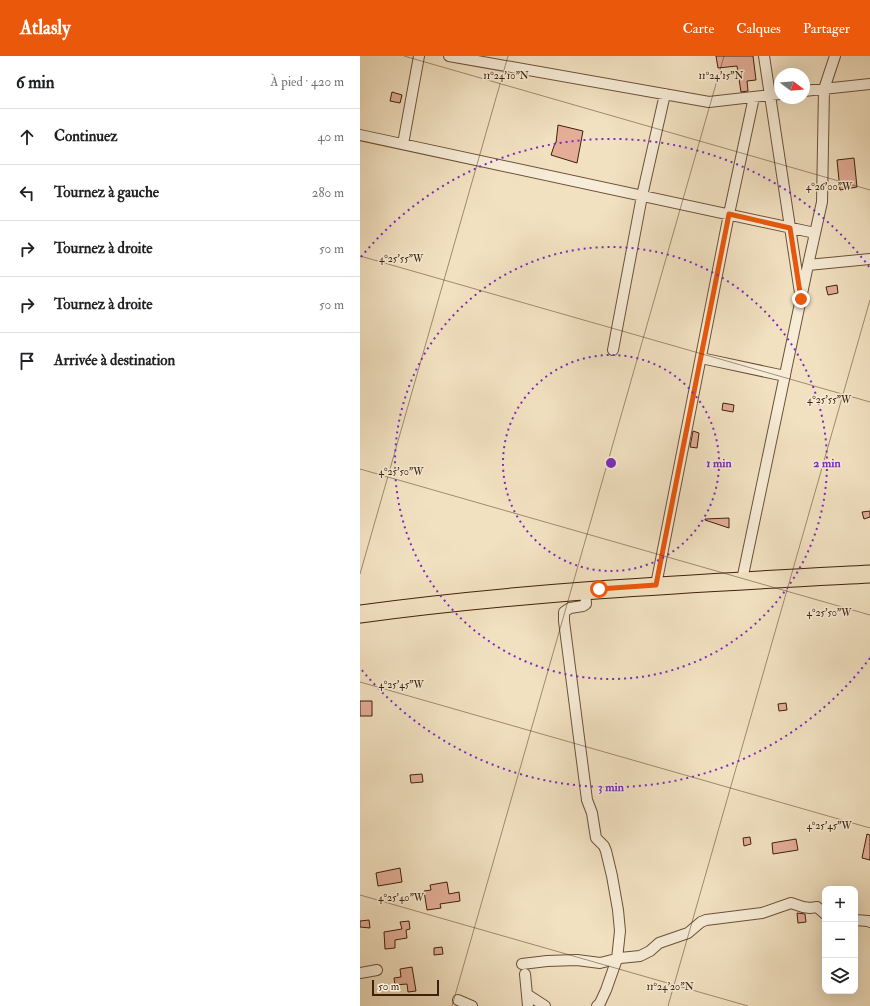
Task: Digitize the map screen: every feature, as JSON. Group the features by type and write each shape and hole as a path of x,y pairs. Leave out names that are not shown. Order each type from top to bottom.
{"main road":[{"path":"360,614 511,596 585,590 870,574"}],"street":[{"path":"403,144 418,56"},
{"path":"449,56 709,102 774,95"},
{"path":"764,56 801,299"},
{"path":"742,580 822,202 824,89 835,56"},
{"path":"810,91 870,84"},
{"path":"613,350 642,196 665,94"},
{"path":"656,585 729,214 754,97"},
{"path":"360,135 815,233"},
{"path":"808,265 870,258"},
{"path":"701,358 785,376"},
{"path":"585,590 586,604 583,606 570,608 564,612 564,621 587,800 592,813 596,838 604,846 606,851 618,910 620,931 617,959 606,990 597,1006"},
{"path":"522,964 577,960 600,963 640,956 650,951 659,943 688,933 701,922 706,920 762,913 790,903 803,907 817,907 822,911"},
{"path":"858,920 870,922"},
{"path":"360,973 377,970"},
{"path":"525,974 528,1006"},
{"path":"528,994 545,1006"},
{"path":"458,1000 472,1006"}],"building":[{"path":"716,56 753,56 756,80 747,81 748,91 741,92 737,66 718,68"},
{"path":"392,92 402,95 400,103 390,101"},
{"path":"558,125 583,131 577,163 551,155 556,143"},
{"path":"854,158 857,187 840,190 837,160"},
{"path":"837,285 838,293 828,295 826,287"},
{"path":"723,403 734,405 733,412 722,410"},
{"path":"693,431 699,433 697,448 690,447"},
{"path":"870,511 870,517 864,519 862,512"},
{"path":"729,518 729,528 705,520 705,519"},
{"path":"360,701 372,701 372,716 360,716"},
{"path":"786,703 787,710 779,711 778,704"},
{"path":"422,774 423,782 411,783 410,775"},
{"path":"867,834 870,835 870,860 862,858"},
{"path":"750,837 751,844 744,846 743,838"},
{"path":"796,839 798,850 773,854 772,843"},
{"path":"400,868 402,882 378,886 376,873"},
{"path":"447,882 449,894 459,892 460,901 440,904 441,908 427,910 424,891 431,890 430,885"},
{"path":"797,913 805,914 806,922 798,923"},
{"path":"369,920 370,928 360,927 360,921"},
{"path":"409,921 410,929 406,930 407,938 395,940 395,948 385,949 384,932 402,929 400,922"},
{"path":"442,947 443,954 434,955 434,948"},
{"path":"412,967 416,991 408,992 407,984 395,985 394,978 401,977 400,969"}],"route":[{"path":"599,589 656,585 729,214 790,228 801,299"}]}
